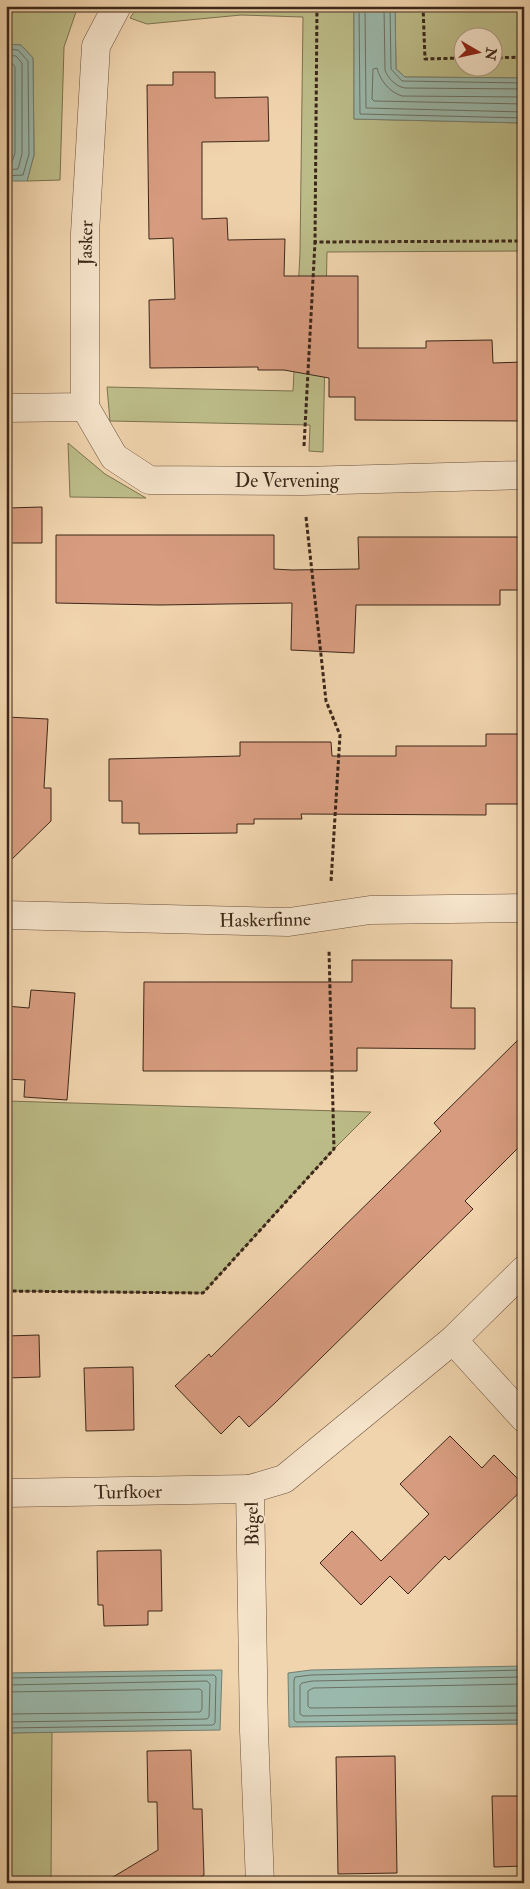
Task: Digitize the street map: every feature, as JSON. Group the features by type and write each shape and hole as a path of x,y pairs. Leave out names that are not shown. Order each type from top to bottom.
{"street":[{"name":"Jasker","path":"85,407 85,233 96,46 117,6"},
{"path":"6,408 85,407"},
{"name":"De Vervening","path":"85,407 114,457 149,480 302,481 524,475"},
{"name":"Haskerfinne","path":"6,914 289,922 370,910 524,908"},
{"name":"Bûgel","path":"260,1883 254,1731 250,1489 284,1479 453,1340 524,1270"},
{"path":"453,1340 524,1418"},
{"name":"Turfkoer","path":"6,1493 250,1489"}],"path":[{"path":"6,1291 203,1293 334,1149 329,916 340,735 326,701 302,481 308,336 315,242 316,6"},
{"path":"423,6 425,58 452,58"},
{"path":"502,58 524,57"},
{"path":"315,242 524,241"}],"green space":[{"path":"6,6 78,6 64,47 60,180 27,181 34,155 33,58 21,45 6,44"},
{"path":"138,6 354,6 354,119 524,123 524,251 327,252 323,452 309,451 310,425 110,421 107,387 293,391 300,253 303,17 241,15 147,24 130,18"},
{"path":"395,6 524,6 524,78 502,78 502,28 452,28 452,77 405,77 396,69"},
{"path":"68,443 105,474 146,498 70,497"},
{"path":"6,1101 371,1112 334,1149 203,1293 6,1291"},
{"path":"52,1732 51,1883 6,1883 6,1733"}],"water":[{"path":"354,6 395,6 396,69 405,77 524,78 524,123 354,119"},
{"path":"6,44 21,45 33,58 34,155 27,181 6,181"},
{"path":"524,1666 524,1724 289,1727 288,1673 311,1670"},
{"path":"222,1670 220,1730 6,1733 6,1673"}],"building":[{"path":"173,72 215,72 215,98 268,97 269,141 202,142 202,219 227,218 228,240 285,239 284,276 358,276 358,348 426,348 426,341 492,340 493,363 524,362 524,421 355,420 355,397 329,397 329,378 284,370 258,370 258,367 150,368 149,300 175,299 173,238 149,239 147,85 173,85"},
{"path":"42,507 42,543 7,543 8,508"},
{"path":"56,535 274,535 274,569 292,570 359,569 358,537 524,537 524,590 500,590 500,605 356,605 354,653 291,650 292,603 159,605 56,603"},
{"path":"6,717 48,719 44,788 51,788 51,821 6,865"},
{"path":"486,734 524,734 524,804 486,804 486,815 301,814 302,819 254,819 254,824 237,824 237,833 139,834 139,823 122,823 122,801 109,801 109,759 240,756 240,742 331,742 332,756 396,756 396,746 486,746"},
{"path":"352,960 452,960 451,1008 475,1008 475,1049 357,1048 357,1071 143,1071 144,982 352,982"},
{"path":"31,990 75,993 67,1100 24,1097 25,1080 6,1079 6,1006 29,1008"},
{"path":"524,1034 524,1142 465,1201 473,1209 275,1403 249,1427 239,1416 221,1434 175,1386 209,1354 211,1357 441,1131 434,1123"},
{"path":"39,1335 40,1377 6,1378 6,1336"},
{"path":"133,1367 134,1430 86,1431 84,1368"},
{"path":"450,1436 482,1468 494,1455 524,1485 524,1488 449,1560 445,1556 408,1594 390,1576 361,1605 320,1563 352,1531 381,1561 429,1514 400,1484"},
{"path":"161,1550 162,1611 148,1611 148,1625 104,1626 103,1605 98,1605 97,1551"},
{"path":"191,1750 193,1809 202,1809 204,1875 191,1883 103,1883 158,1850 157,1802 148,1802 147,1751"},
{"path":"395,1756 397,1873 338,1874 336,1757"},
{"path":"492,1796 524,1796 524,1866 494,1867"}]}
